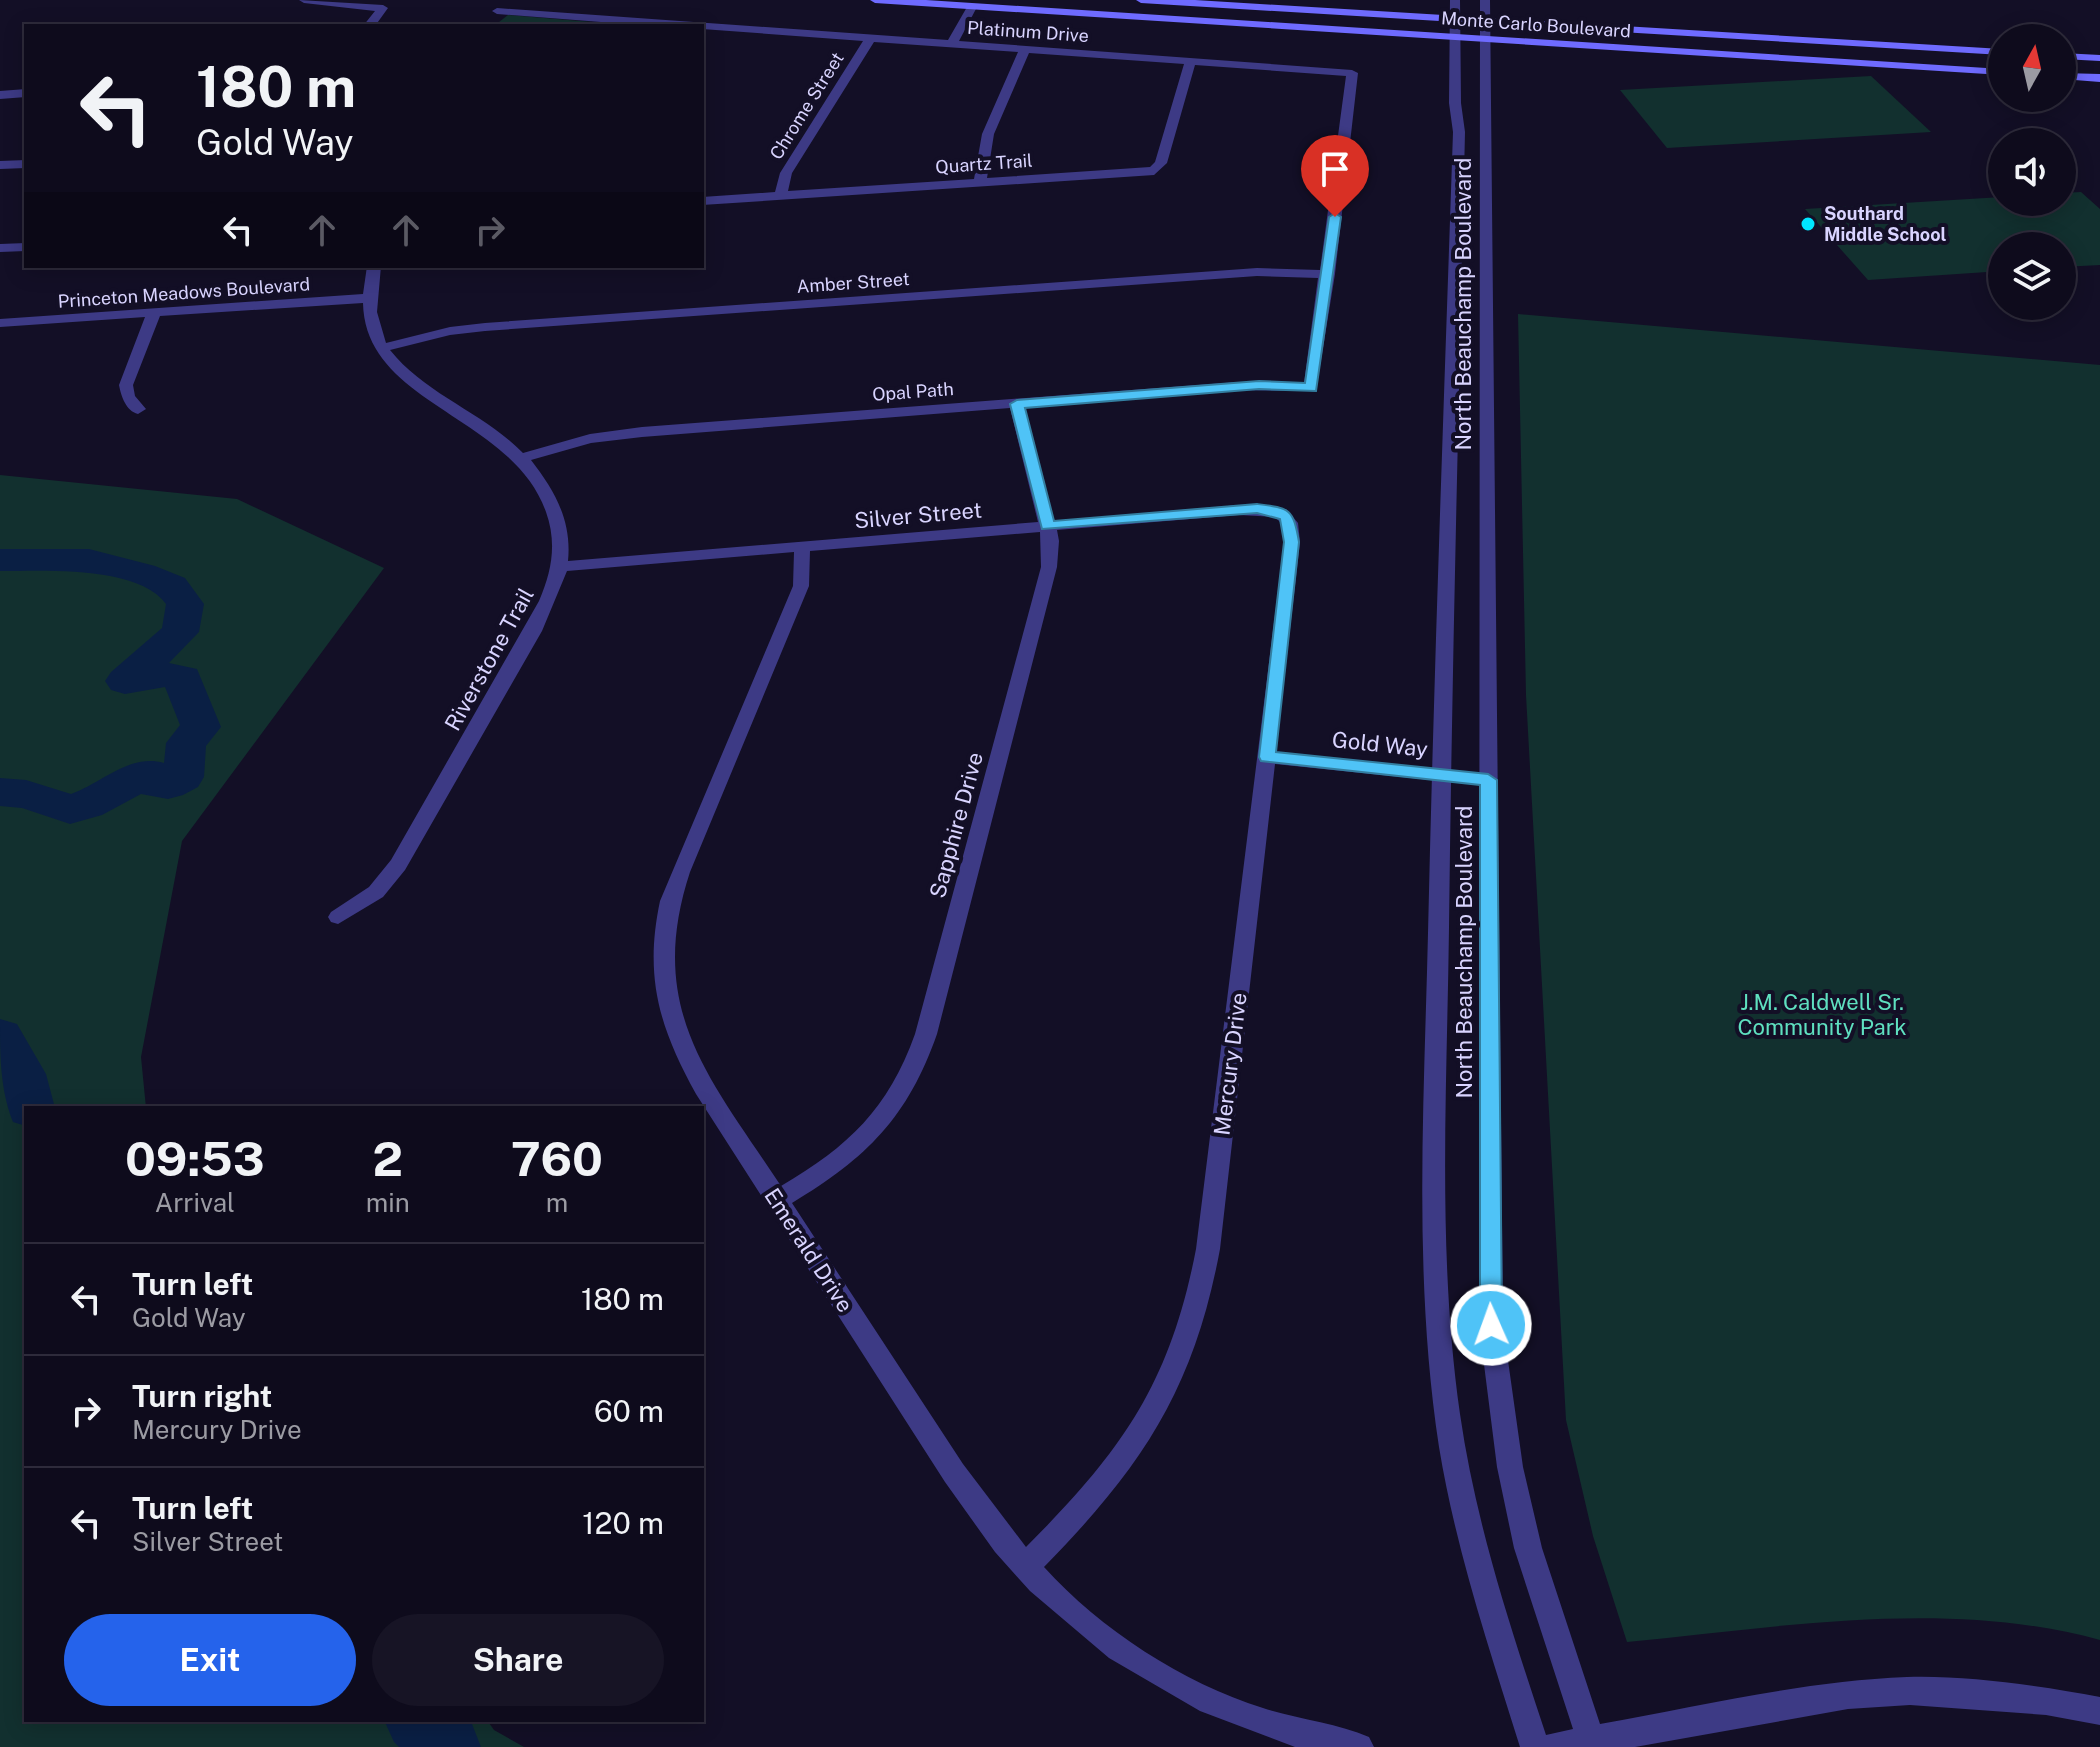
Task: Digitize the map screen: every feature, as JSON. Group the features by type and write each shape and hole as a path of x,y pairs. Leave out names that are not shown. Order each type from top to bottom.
{"main road":[{"name":"Monte Carlo Boulevard","path":"875,0 1455,29 1988,71"},
{"name":"Monte Carlo Boulevard","path":"1141,0 1455,29"},
{"name":"Monte Carlo Boulevard","path":"1486,31 1988,51"},
{"path":"2076,57 2100,58"},
{"path":"2076,77 2100,78"}],"street":[{"path":"304,0 383,8 371,24"},
{"path":"494,10 515,6 521,0"},
{"name":"North Beauchamp Boulevard","path":"1455,0 1455,103 1459,132 1433,1260 1446,1408 1476,1559 1535,1747"},
{"name":"North Beauchamp Boulevard","path":"1485,0 1491,1325 1510,1467 1528,1548 1591,1744"},
{"path":"951,45 972,7"},
{"path":"494,10 671,24"},
{"name":"Platinum Drive","path":"709,30 1352,73 1328,274"},
{"name":"Chrome Street","path":"781,196 786,173 870,39"},
{"path":"981,182 979,170 983,149 1025,50"},
{"name":"Quartz Trail","path":"704,201 1154,171 1161,163 1190,62"},
{"path":"0,95 24,93"},
{"path":"0,165 24,164"},
{"path":"0,248 24,247"},
{"name":"Riverstone Trail","path":"338,917 376,892 398,865 533,631 560,567 557,524 536,475 487,429 410,377 382,348 374,330 371,298 374,268"},
{"name":"Amber Street","path":"382,348 450,331 485,327 1257,272 1328,274"},
{"name":"Opal Path","path":"521,458 615,435 1259,385 1311,388 1328,274"},
{"name":"Princeton Meadows Boulevard","path":"0,323 371,298"},
{"path":"138,409 128,396 126,385 154,313"},
{"name":"Sapphire Drive","path":"777,1200 831,1169 867,1138 895,1106 919,1059 1049,567 1051,541 1017,404"},
{"name":"Silver Street","path":"560,567 1248,509 1280,512"},
{"name":"Mercury Drive","path":"1026,1566 1080,1514 1120,1465 1162,1397 1189,1340 1207,1260 1292,542 1290,523 1280,512"},
{"name":"Emerald Drive","path":"802,547 801,586 677,881 668,910 662,951 666,999 681,1046 704,1088 963,1486 1026,1566 1060,1601 1094,1628 1181,1686 1286,1732 1359,1747"},
{"name":"Gold Way","path":"1267,757 1488,780"},
{"path":"1552,1747 1591,1744 1848,1695 1910,1691 2031,1699 2100,1711"}],"green space":[{"path":"508,15 616,24 497,24"},
{"path":"1871,76 1931,132 1667,148 1620,90"},
{"path":"2076,192 2081,192 2100,209 2100,265 2076,266 2076,232 1988,232 1988,272 1868,280 1805,209 1988,198 1988,216 2076,216"},
{"name":"J.M. Caldwell Sr. Community Park","path":"1518,314 2100,365 2100,1640 2042,1627 1983,1620 1924,1618 1804,1624 1627,1642 1593,1536 1566,1420 1526,695"},
{"path":"0,475 237,499 384,568 182,841 141,1057 146,1106 24,1106 24,1722 488,1722 494,1730 524,1747 0,1747"}],"waterway":[{"path":"0,560 89,560 142,574 172,586 185,604 180,632 125,681 161,674 183,678 187,698 201,727 186,743 183,777 168,785 155,784 154,774 147,773 87,805 70,809 26,794 0,792"},
{"path":"0,1037 22,1074 30,1106"},
{"path":"418,1722 449,1747"}],"place":[{"name":"Southard Middle School","path":"1808,224"}],"route":[{"path":"1335,217 1311,388 1259,385 1017,404 1047,526 1257,509 1270,509 1287,517 1292,542 1267,757 1488,780 1491,1325"}]}
